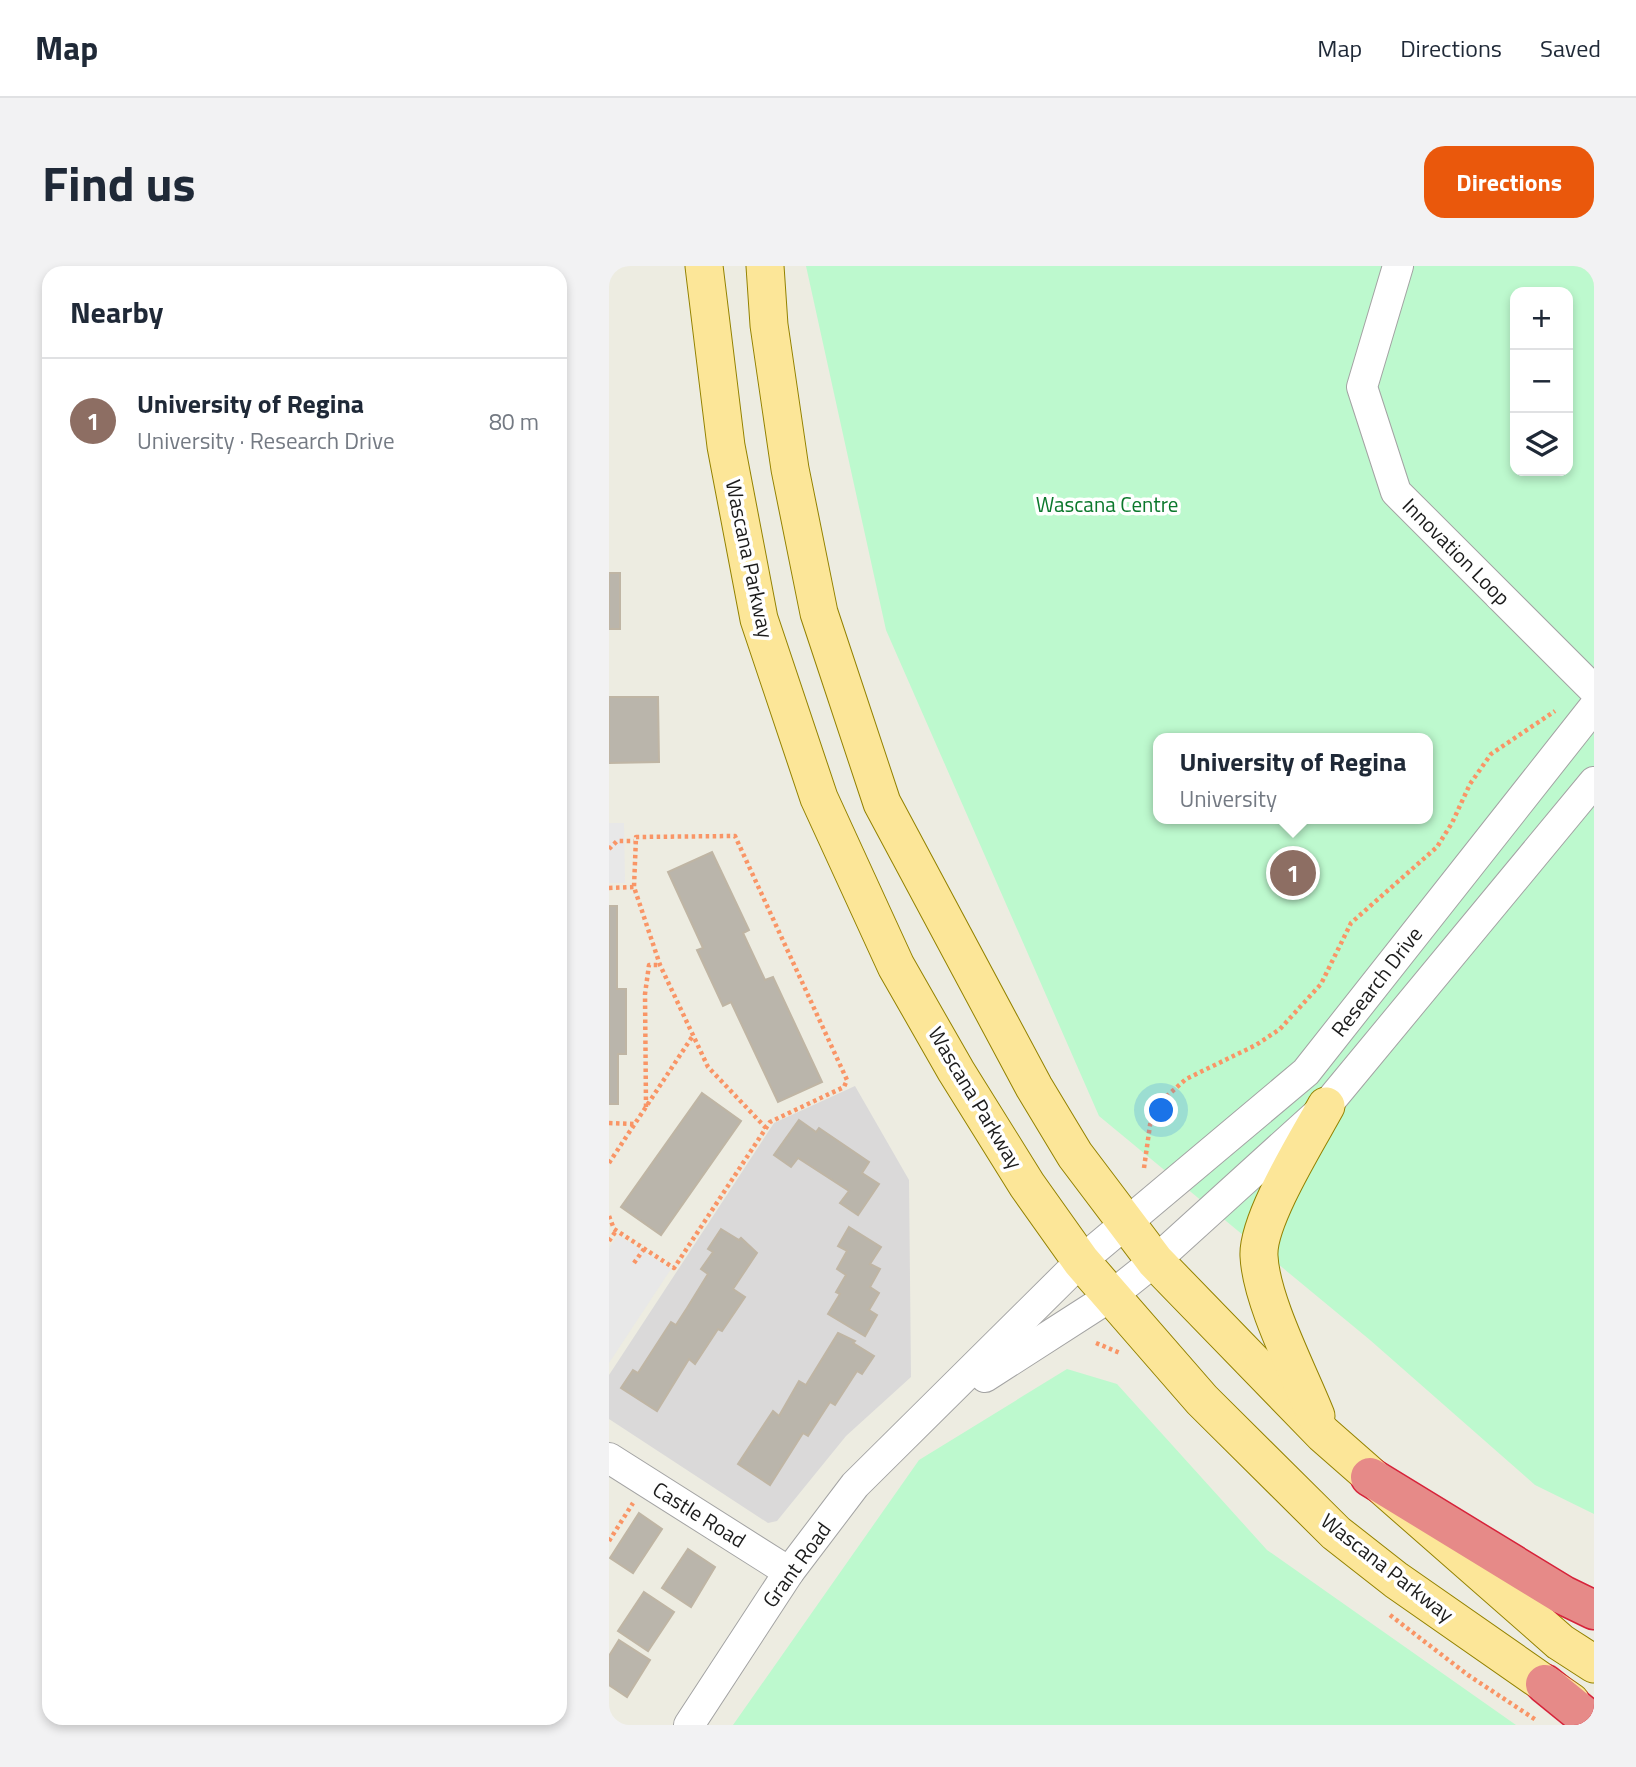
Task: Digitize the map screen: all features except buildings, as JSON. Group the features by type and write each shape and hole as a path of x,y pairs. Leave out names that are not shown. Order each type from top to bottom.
{"highway":[{"path":"1370,1477 1563,1595 1594,1610"},
{"path":"1545,1684 1594,1724"}],"main road":[{"name":"Wascana Parkway","path":"704,266 726,446 759,619 819,798 896,967 1020,1173 1081,1261 1202,1400 1336,1533 1594,1717"},
{"path":"765,266 769,326 790,469 819,613 882,803 1034,1087 1075,1156 1155,1261 1323,1434 1560,1642 1594,1664"},
{"path":"1323,1434 1270,1301 1259,1254 1273,1203 1327,1105"}],"street":[{"name":"Innovation Loop","path":"1398,266 1362,387 1396,492 1592,694"},
{"name":"Research Drive","path":"1125,1223 1305,1072 1592,694"},
{"name":"Research Drive","path":"1155,1261 1327,1105 1594,782"},
{"name":"Grant Road","path":"689,1725 789,1572 855,1485 1081,1261 1125,1223"},
{"name":"Grant Road","path":"922,1420 1111,1296 1155,1261"},
{"name":"Castle Road","path":"609,1458 789,1572"}],"path":[{"path":"1144,1168 1151,1118 1167,1096 1186,1079 1256,1045 1280,1029 1321,984 1351,923 1437,847 1452,823 1470,784 1491,754 1592,694"},
{"path":"609,849 617,841 634,841 643,835 735,836 847,1077 844,1087 772,1120 674,1268 616,1231 609,1216"},
{"path":"634,841 634,887 660,965 712,1073 766,1128"},
{"path":"609,888 634,887"},
{"path":"646,1107 645,994 649,965 660,965"},
{"path":"609,1163 693,1036"},
{"path":"609,1123 635,1124"},
{"path":"609,1241 616,1231"},
{"path":"634,1263 644,1249"},
{"path":"609,1541 647,1482"}],"shaded area":[{"path":"609,823 624,823 625,883 609,883"},
{"path":"855,1086 909,1180 911,1377 846,1436 777,1521 768,1523 609,1419 609,1375 774,1123"},
{"path":"618,1235 671,1269 609,1363 609,1248"}],"green space":[{"name":"Wascana Centre","path":"806,266 1594,266 1594,1514 1535,1485 1370,1340 1099,1116 886,630"},
{"path":"1067,1369 1117,1384 1267,1550 1516,1725 733,1725 919,1460"}],"place":[{"name":"University of Regina","path":"1293,873"}]}
